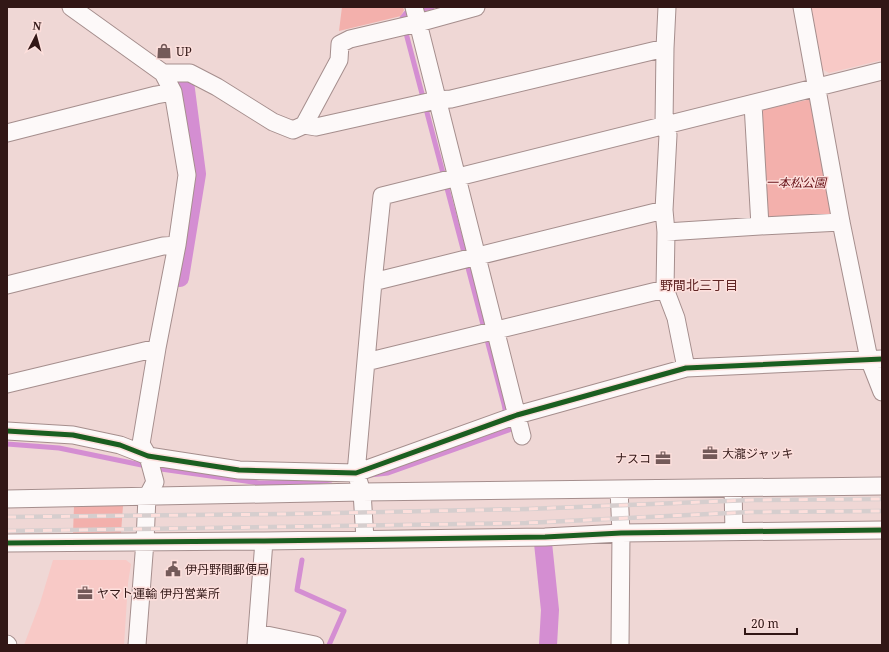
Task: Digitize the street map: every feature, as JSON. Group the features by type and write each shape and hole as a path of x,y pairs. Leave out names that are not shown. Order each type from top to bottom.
{"street":[{"path":"71,7 93,14 163,73 173,92 187,175 177,245 157,348 141,444 155,482 147,497 145,541 136,645"},
{"path":"304,125 339,60 340,44 416,15 476,7"},
{"path":"668,7 665,48 664,125 668,135 664,210 666,232 665,289 676,318 686,368"},
{"path":"802,7 818,87 841,222 876,359 882,392"},
{"path":"416,15 522,436"},
{"path":"163,73 190,73 273,122 293,130 304,125 316,127 437,100 451,99 665,48"},
{"path":"365,539 362,492 356,473 382,196 882,71"},
{"path":"7,133 173,92"},
{"path":"753,104 760,226"},
{"path":"373,282 477,255 664,210"},
{"path":"666,232 841,222"},
{"path":"7,285 163,246 177,245"},
{"path":"366,362 665,289"},
{"path":"7,384 157,348"},
{"path":"7,431 73,435 120,445 150,465 239,470 356,473 517,414 686,368 876,359"},
{"path":"7,499 362,492 882,486"},
{"path":"733,488 734,532"},
{"path":"619,489 621,534 620,645"},
{"path":"7,543 545,537 621,534 882,530"},
{"path":"264,541 256,639 315,645"}],"shaded area":[{"path":"811,7 882,7 882,60 829,73 822,69"},
{"name":"ヤマト運輸 伊丹営業所","path":"53,560 126,560 131,564 128,583 124,645 24,645 40,603"}],"green space":[{"path":"342,7 403,7 404,10 401,16 339,31"},
{"name":"一本松公園","path":"811,99 815,103 831,216 768,219 764,214 759,115 762,110"},
{"path":"74,506 123,506 121,533 73,534"}],"waterway":[{"path":"370,475 388,473 509,430 504,404 402,18 406,13 432,7"},
{"path":"180,278 197,174 185,82"},
{"path":"7,444 59,448 161,469 259,483 316,482 331,480"},
{"path":"543,543 550,610 548,645"},
{"path":"302,560 297,590 344,611 329,645"}],"railway":[{"path":"7,517 287,514 528,509 751,500 882,499"},
{"path":"7,531 526,523 750,512 882,511"}],"cycle path":[{"path":"7,431 73,435 120,445 148,456 239,470 356,473 517,415 686,368 882,359"},
{"path":"7,543 545,537 621,533 882,530"}],"place":[{"name":"UP","path":"164,51"},
{"name":"大瀧ジャッキ","path":"710,453"},
{"name":"ナスコ","path":"663,458"},
{"name":"伊丹野間郵便局","path":"173,569"},
{"name":"ヤマト運輸 伊丹営業所","path":"85,593"}],"district":[{"name":"野間北三丁目","path":"699,285"}]}
